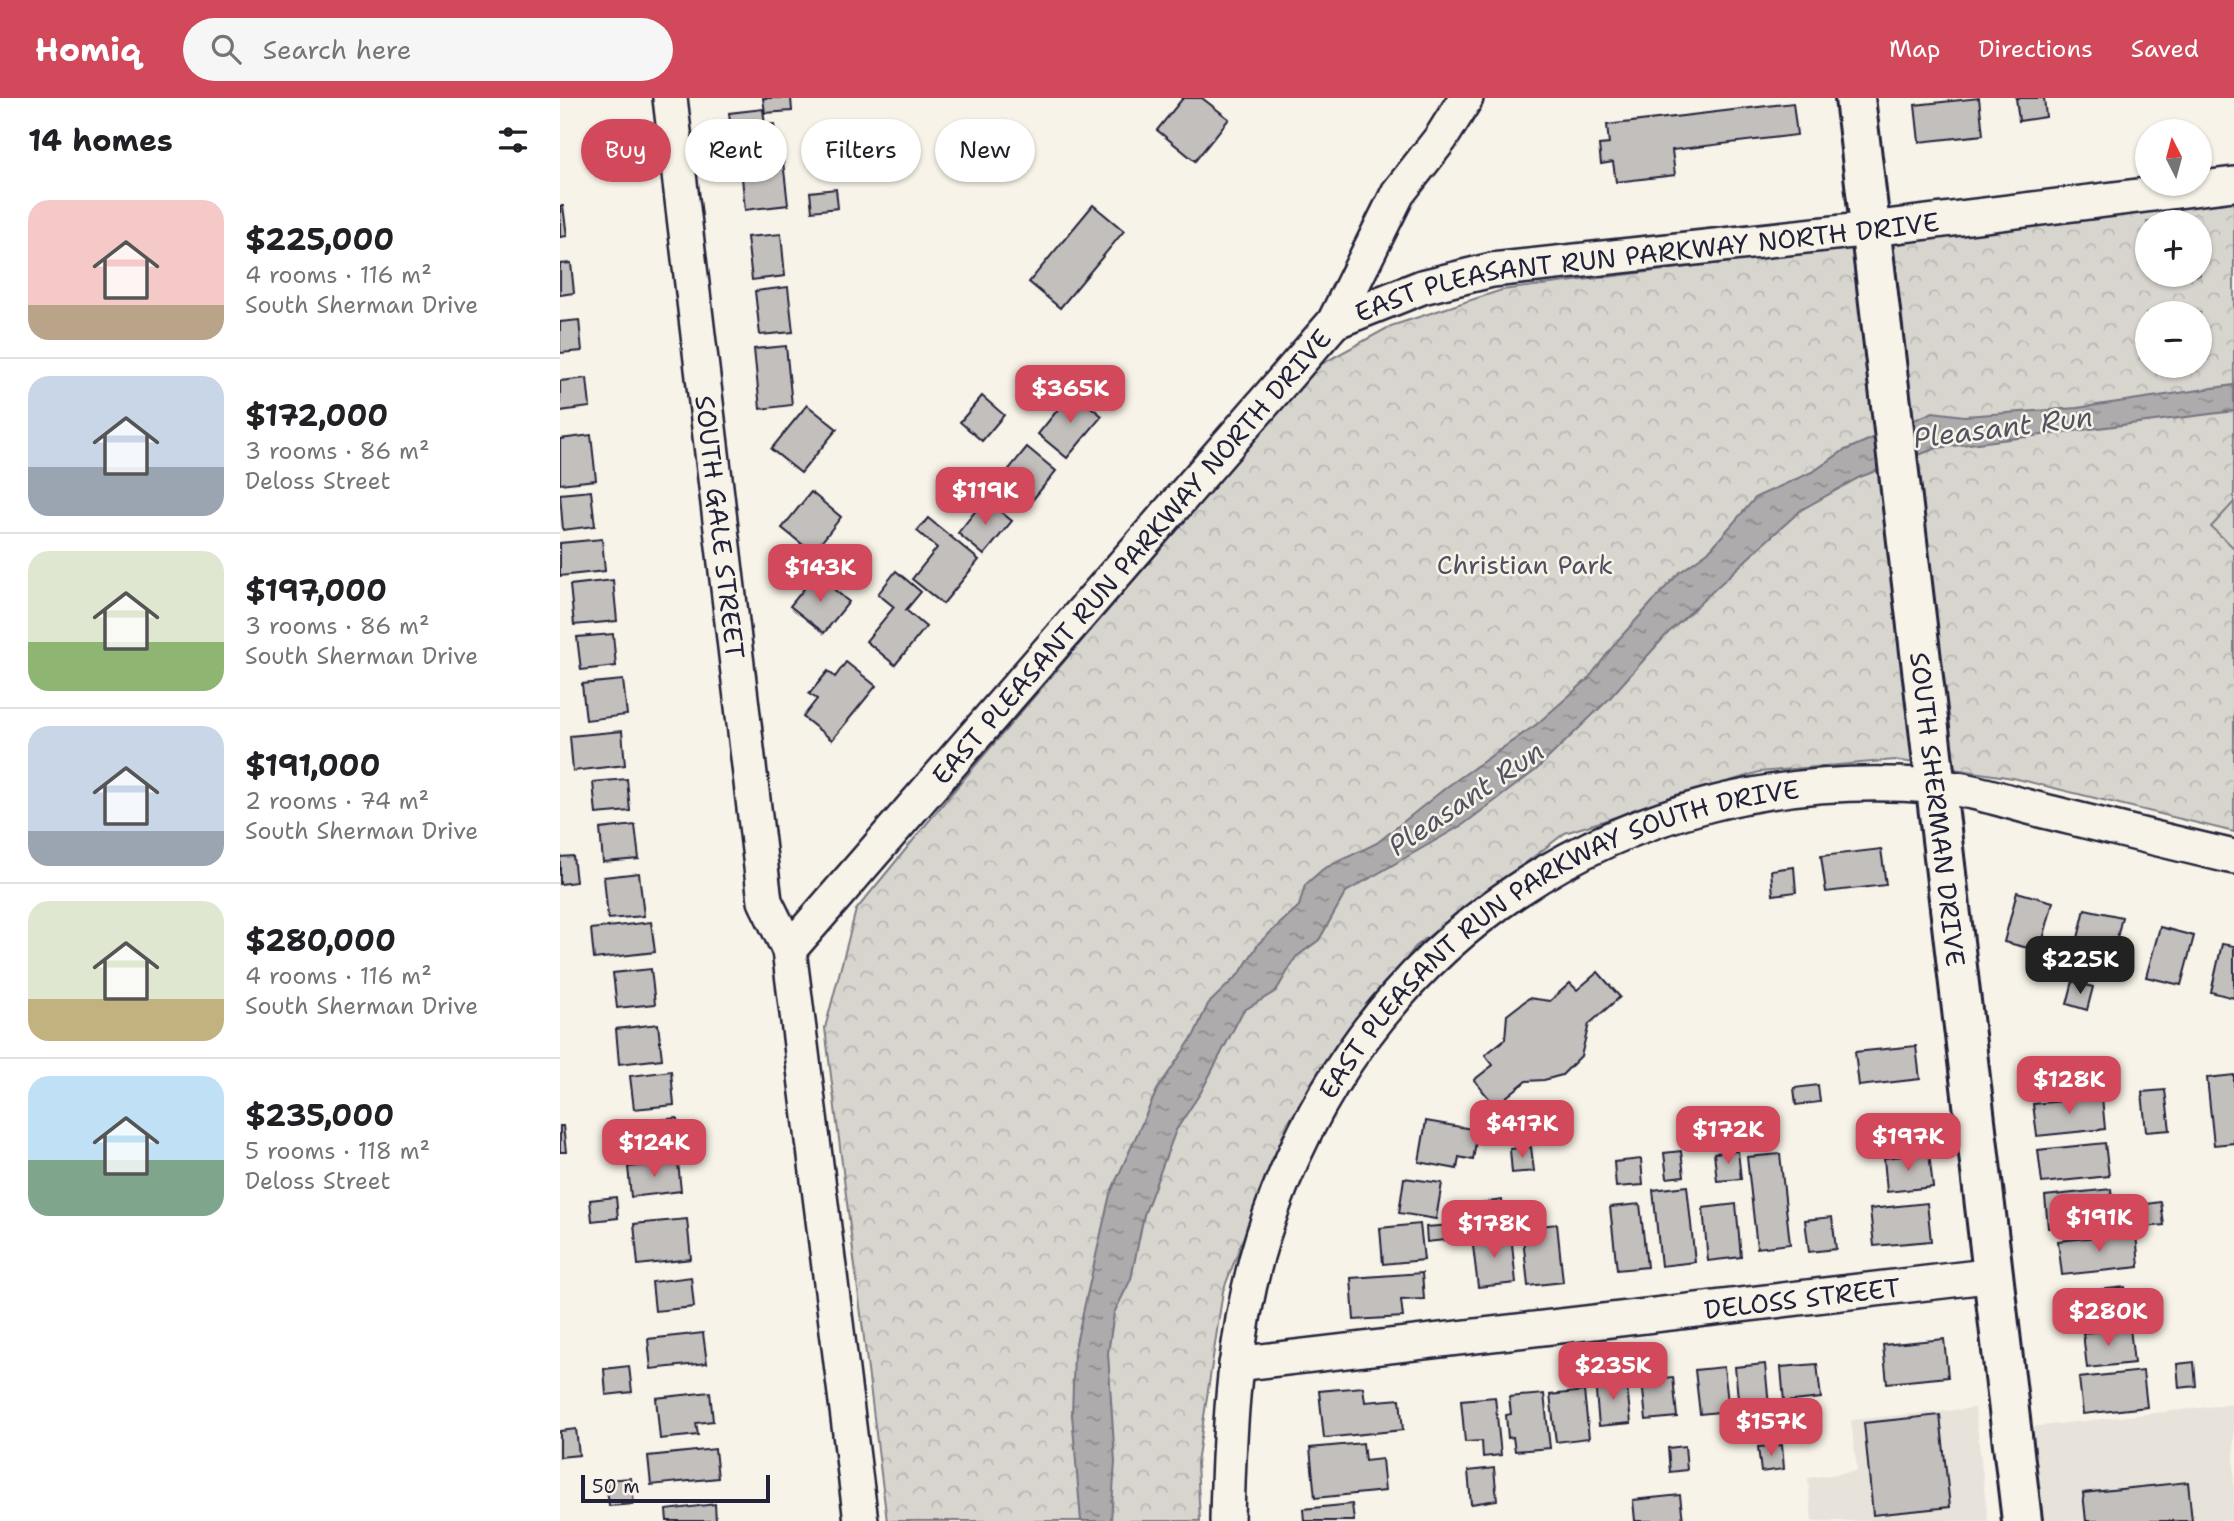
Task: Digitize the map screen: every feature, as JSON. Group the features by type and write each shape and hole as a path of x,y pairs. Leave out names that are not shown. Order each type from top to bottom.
{"main road":[{"name":"SOUTH SHERMAN DRIVE","path":"1856,98 2022,1521"}],"street":[{"name":"SOUTH GALE STREET","path":"670,98 765,901 789,950"},
{"path":"1334,322 1398,193 1441,138 1466,98"},
{"name":"EAST PLEASANT RUN PARKWAY NORTH DRIVE","path":"789,950 1334,322 1422,286 1492,270 1871,229 2234,184"},
{"name":"EAST PLEASANT RUN PARKWAY SOUTH DRIVE","path":"1227,1521 1236,1364 1247,1296 1277,1196 1310,1122 1339,1072 1387,1006 1442,947 1478,917 1588,848 1631,828 1698,805 1755,792 1797,787 1936,786 2234,857"},
{"path":"789,950 861,1521"},
{"name":"DELOSS STREET","path":"1236,1364 1995,1275"}],"shaded area":[{"path":"2234,1404 2234,1521 2041,1521 2031,1427"},
{"path":"1975,1408 1988,1521 1812,1521 1808,1478 1857,1471 1851,1420"}],"green space":[{"name":"Christian Park","path":"2234,200 2234,832 2013,778 1895,760 1759,772 1565,833 1415,947 1288,1122 1223,1291 1197,1463 1200,1521 887,1521 825,1028 856,910 951,794 1316,367 1391,326 1502,290 2135,212 2135,287 2212,287 2212,210 2153,210"},
{"path":"2234,502 2234,548 2211,527"}],"water":[{"name":"Pleasant Run","path":"2234,385 2234,411 1937,448 1860,477 1801,510 1667,634 1608,700 1536,770 1464,824 1346,892 1319,940 1296,957 1276,991 1243,1011 1201,1092 1176,1130 1144,1215 1131,1279 1114,1313 1108,1353 1115,1462 1111,1521 1081,1521 1072,1415 1074,1352 1110,1194 1157,1090 1194,1035 1208,1004 1240,973 1259,943 1299,906 1305,885 1323,869 1377,843 1448,786 1537,724 1588,679 1618,640 1665,588 1679,573 1708,552 1756,497 1814,471 1843,451 1933,412 1964,416 2077,408"}],"building":[{"path":"763,98 791,98 792,111 765,113"},
{"path":"1183,98 1202,98 1229,119 1195,161 1157,130"},
{"path":"1979,98 1983,135 1919,142 1915,105"},
{"path":"2016,98 2044,98 2046,117 2019,121"},
{"path":"1793,103 1797,135 1672,150 1675,175 1616,182 1613,162 1601,164 1599,145 1609,144 1607,125"},
{"path":"763,109 764,119 730,119 729,113"},
{"path":"742,182 785,182 788,205 745,210"},
{"path":"836,189 838,208 812,211 810,192"},
{"path":"1093,205 1124,231 1060,308 1029,282"},
{"path":"560,206 563,206 567,236 560,237"},
{"path":"781,234 785,276 752,280 747,237"},
{"path":"571,263 574,293 560,295 560,264"},
{"path":"788,287 793,332 760,335 755,291"},
{"path":"579,320 582,351 560,353 560,322"},
{"path":"786,346 792,405 760,409 754,349"},
{"path":"587,378 590,407 560,411 560,381"},
{"path":"1072,392 1102,416 1067,458 1038,434"},
{"path":"982,396 1004,415 982,441 960,422"},
{"path":"807,405 837,429 801,473 771,449"},
{"path":"591,435 596,480 560,484 560,439"},
{"path":"1027,447 1056,471 1026,508 997,484"},
{"path":"591,491 595,526 563,530 560,494"},
{"path":"811,492 841,517 813,553 782,528"},
{"path":"985,499 1012,521 984,555 958,533"},
{"path":"928,518 979,560 943,604 912,579 937,548 917,531"},
{"path":"602,539 605,571 560,576 560,543"},
{"path":"896,571 921,592 906,610 926,627 895,665 866,641 894,607 878,594"},
{"path":"816,574 849,602 824,633 790,606"},
{"path":"613,580 617,621 574,625 570,585"},
{"path":"613,634 616,666 581,670 577,637"},
{"path":"846,662 876,686 832,740 803,717 817,699 809,694 828,671 835,677"},
{"path":"623,680 627,715 586,720 582,684"},
{"path":"622,731 625,765 573,771 570,736"},
{"path":"627,779 630,811 596,814 593,782"},
{"path":"635,825 639,859 603,862 600,829"},
{"path":"1881,849 1886,885 1826,892 1821,856"},
{"path":"573,856 576,882 560,884 560,857"},
{"path":"1794,867 1796,892 1773,895 1771,870"},
{"path":"639,873 644,916 608,919 604,877"},
{"path":"2017,892 2053,902 2040,951 2004,942"},
{"path":"2085,909 2122,917 2110,967 2073,959"},
{"path":"651,922 655,952 594,959 591,929"},
{"path":"2160,927 2194,936 2181,985 2146,977"},
{"path":"2222,944 2234,946 2234,998 2211,992"},
{"path":"651,969 655,1004 617,1008 613,973"},
{"path":"1598,972 1620,997 1589,1024 1581,1056 1562,1075 1526,1081 1495,1106 1474,1080 1493,1065 1485,1055 1505,1039 1507,1015 1529,998 1550,1001 1570,983 1577,990"},
{"path":"2073,981 2093,987 2087,1010 2067,1004"},
{"path":"658,1024 662,1059 619,1064 616,1029"},
{"path":"1916,1046 1920,1079 1859,1086 1855,1052"},
{"path":"671,1071 674,1105 634,1109 630,1076"},
{"path":"2234,1075 2234,1143 2214,1145 2207,1078"},
{"path":"1818,1085 1820,1102 1796,1105 1794,1088"},
{"path":"2165,1090 2170,1130 2146,1132 2142,1092"},
{"path":"2102,1097 2105,1129 2037,1136 2033,1104"},
{"path":"677,1118 680,1150 632,1155 628,1123"},
{"path":"1426,1121 1478,1130 1473,1160 1459,1157 1457,1169 1419,1162"},
{"path":"560,1126 563,1126 566,1152 560,1152"},
{"path":"2105,1143 2109,1176 2042,1183 2038,1150"},
{"path":"1531,1147 1534,1171 1512,1173 1510,1149"},
{"path":"1681,1151 1684,1176 1667,1178 1664,1153"},
{"path":"1738,1151 1741,1179 1717,1181 1714,1153"},
{"path":"1929,1153 1933,1187 1887,1192 1884,1158"},
{"path":"1780,1154 1790,1244 1757,1248 1747,1157"},
{"path":"1641,1159 1643,1185 1616,1187 1614,1162"},
{"path":"678,1162 681,1191 631,1197 628,1167"},
{"path":"1404,1178 1442,1183 1436,1219 1399,1213"},
{"path":"1687,1186 1695,1262 1661,1266 1653,1190"},
{"path":"2111,1189 2114,1221 2048,1228 2045,1196"},
{"path":"616,1197 618,1218 592,1221 590,1200"},
{"path":"1502,1200 1504,1217 1480,1220 1478,1203"},
{"path":"2161,1202 2164,1225 2134,1228 2132,1206"},
{"path":"1927,1203 1931,1241 1874,1246 1870,1209"},
{"path":"1640,1204 1647,1267 1617,1270 1610,1207"},
{"path":"1736,1204 1741,1257 1708,1261 1703,1208"},
{"path":"1832,1217 1836,1249 1809,1252 1805,1220"},
{"path":"687,1219 691,1259 638,1265 634,1224"},
{"path":"1420,1224 1424,1260 1383,1264 1380,1228"},
{"path":"1557,1224 1563,1282 1528,1286 1522,1228"},
{"path":"1452,1225 1454,1239 1427,1242 1426,1227"},
{"path":"2136,1233 2139,1267 2062,1275 2058,1241"},
{"path":"1511,1234 1516,1283 1478,1287 1472,1238"},
{"path":"1422,1273 1424,1299 1401,1300 1403,1317 1354,1320 1351,1278"},
{"path":"691,1277 694,1307 655,1311 652,1282"},
{"path":"2125,1287 2129,1319 2082,1324 2079,1292"},
{"path":"2130,1328 2134,1363 2087,1368 2083,1333"},
{"path":"703,1333 707,1363 651,1369 648,1339"},
{"path":"1944,1339 1948,1377 1887,1383 1883,1345"},
{"path":"2194,1362 2196,1386 2179,1388 2177,1364"},
{"path":"1765,1364 1770,1416 1740,1419 1735,1367"},
{"path":"1817,1364 1821,1398 1784,1402 1781,1367"},
{"path":"629,1366 632,1392 606,1395 604,1369"},
{"path":"1724,1367 1729,1411 1700,1414 1695,1370"},
{"path":"2143,1371 2147,1407 2083,1414 2079,1378"},
{"path":"1673,1377 1677,1417 1646,1420 1642,1380"},
{"path":"1626,1378 1631,1423 1599,1426 1595,1381"},
{"path":"1363,1387 1365,1402 1400,1399 1403,1430 1324,1438 1319,1391"},
{"path":"1584,1391 1589,1438 1556,1442 1550,1395"},
{"path":"710,1392 713,1421 696,1423 698,1435 660,1439 656,1398"},
{"path":"1544,1394 1550,1448 1515,1451 1513,1437 1508,1438 1506,1415 1511,1414 1509,1397"},
{"path":"1495,1397 1501,1455 1483,1457 1482,1441 1465,1442 1461,1400"},
{"path":"1940,1415 1950,1507 1873,1515 1864,1423"},
{"path":"576,1429 579,1455 560,1457 560,1431"},
{"path":"1363,1443 1365,1461 1382,1459 1385,1491 1315,1498 1310,1448"},
{"path":"1782,1445 1784,1469 1761,1472 1758,1447"},
{"path":"1685,1446 1687,1470 1670,1472 1668,1448"},
{"path":"715,1449 718,1478 651,1485 648,1456"},
{"path":"1494,1468 1497,1500 1471,1504 1468,1471"},
{"path":"631,1478 634,1504 609,1506 606,1480"},
{"path":"2188,1482 2192,1521 2086,1521 2083,1493"},
{"path":"1680,1495 1683,1521 1635,1521 1633,1500"},
{"path":"715,1504 716,1521 667,1521 666,1510"},
{"path":"1352,1504 1354,1521 1304,1521 1303,1509"}]}
